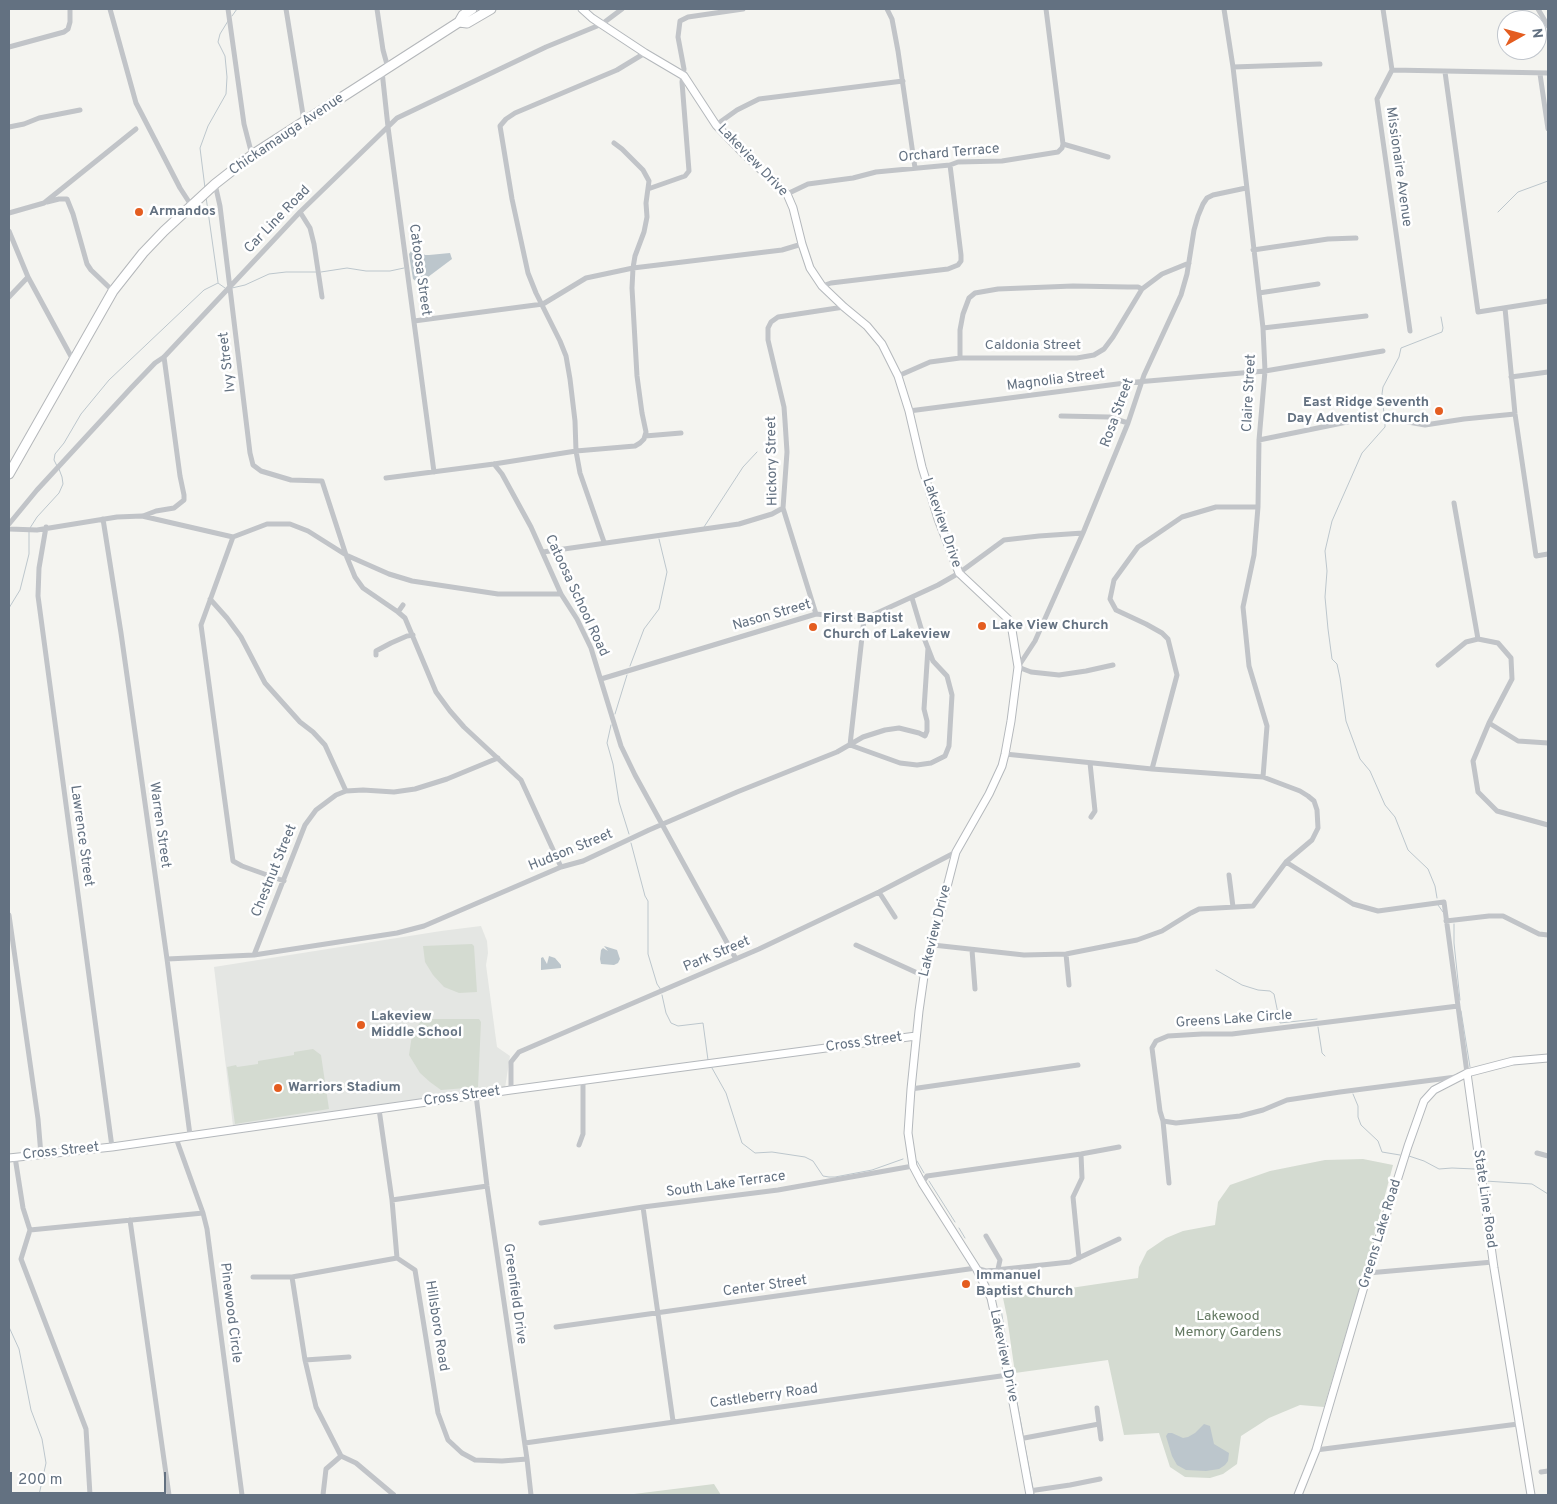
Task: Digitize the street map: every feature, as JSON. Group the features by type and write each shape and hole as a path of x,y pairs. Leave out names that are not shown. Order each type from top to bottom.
{"highway":[{"name":"Chickamauga Avenue","path":"9,474 12,460 113,291 143,253 191,205 252,155 459,22 463,15 472,9"},
{"name":"Chickamauga Avenue","path":"459,22 467,23 491,9"}],"street":[{"path":"9,47 64,32 68,29 70,22 70,9"},
{"path":"110,9 136,102 180,188 191,205"},
{"path":"228,9 244,124 252,155"},
{"path":"286,9 304,121"},
{"name":"Catoosa Street","path":"377,9 385,69 388,127 434,472"},
{"name":"Lakeview Drive","path":"582,9 645,53 684,76 716,126 787,194 793,208 810,268 822,286 867,326 882,344 898,376 935,511 959,573 1008,619 1012,630 1018,668 1005,754 1002,766 989,794 956,852 924,976 916,1036 908,1133 913,1166 976,1268 991,1298 1008,1375 1029,1493"},
{"name":"Car Line Road","path":"9,524 37,490 155,362 164,357 300,212 397,118 538,51 602,24 622,9"},
{"path":"648,190 678,180 689,171 682,82 684,69 678,37 680,21 688,17 743,9"},
{"path":"887,9 892,19 903,81 915,168"},
{"path":"1046,9 1063,144 1108,157"},
{"name":"Claire Street","path":"1224,9 1233,67 1263,328 1265,371 1258,507 1254,555 1243,607 1249,666 1267,726 1263,777"},
{"path":"1383,9 1392,70 1548,73"},
{"path":"1538,9 1548,26"},
{"path":"604,542 580,473 576,451 576,421 569,371 560,341 536,293 528,272 512,199 500,126 506,119 516,113 618,70 645,53"},
{"path":"1233,67 1320,64"},
{"name":"Missionaire Avenue","path":"1392,70 1377,99 1410,331"},
{"path":"1445,72 1478,312 1548,301"},
{"path":"1540,74 1548,129"},
{"path":"716,126 737,110 759,98 903,81"},
{"path":"9,127 39,118 80,110"},
{"path":"44,203 136,129"},
{"path":"386,478 576,451 640,444 646,432 640,400 632,288 635,256 644,232 647,217 646,203 649,181 643,170 614,142"},
{"name":"Orchard Terrace","path":"787,194 816,182 853,178 890,170 950,165 958,162 1002,161 1055,153 1061,150 1063,144"},
{"path":"822,286 851,280 948,269 958,265 961,262 961,255 950,165"},
{"name":"Ivy Street","path":"215,184 220,206 253,465 261,471 291,480 322,481 346,555"},
{"name":"Rosa Street","path":"1018,668 1035,641 1083,533 1128,423 1142,382 1181,295 1189,263 1194,230 1203,204 1213,195 1246,188"},
{"path":"9,212 59,198 67,199 87,264 113,291"},
{"path":"300,212 310,228 322,297"},
{"path":"9,231 28,277 73,360"},
{"path":"1253,250 1356,238"},
{"path":"414,321 543,304 586,278 633,268 782,250 802,244"},
{"name":"Caldonia Street","path":"898,376 930,362 960,358 1077,358 1094,355 1104,349 1113,337 1142,289 1162,274 1189,263"},
{"path":"9,297 28,277"},
{"path":"1259,293 1318,284"},
{"path":"960,358 960,335 963,314 969,298 975,293 998,289 1073,286 1128,286 1142,289"},
{"name":"Hickory Street","path":"816,614 784,508 787,452 784,407 768,340 768,328 771,322 778,317 844,307"},
{"path":"1505,308 1515,414 1536,556 1548,554"},
{"path":"1263,328 1366,316"},
{"name":"Magnolia Street","path":"909,411 1142,382 1265,371 1384,351"},
{"path":"9,529 37,530 103,519 142,516 174,508 184,500 164,357"},
{"path":"1511,377 1548,372"},
{"path":"1260,440 1380,417 1425,425 1515,414"},
{"path":"1061,416 1109,416 1128,423"},
{"path":"645,436 681,433"},
{"name":"Catoosa School Road","path":"494,464 502,474 531,527 562,594 591,648 621,746 635,775 736,959"},
{"path":"1454,504 1478,639"},
{"path":"1152,769 1176,674 1168,639 1162,633 1146,624 1116,610 1110,599 1114,580 1138,547 1182,517 1216,507 1258,507"},
{"path":"543,552 739,524 772,514 784,508"},
{"path":"142,516 233,537 268,524 290,524 308,530 346,555 412,582 498,594 562,594"},
{"name":"Warren Street","path":"103,519 167,959 190,1135"},
{"name":"Lawrence Street","path":"46,527 39,568 38,596 112,1147"},
{"name":"Nason Street","path":"601,679 816,614 864,619 912,598 959,573 1004,540 1083,533"},
{"path":"233,537 201,626 233,861 284,881"},
{"path":"346,555 355,577 363,588 405,618 436,692 450,711 464,727 521,780 561,867"},
{"path":"864,619 850,745 900,763 917,765 932,763 945,756 949,746 952,695 947,676 933,661 912,598"},
{"path":"210,599 241,637 265,683 300,722 325,745 346,791"},
{"path":"398,612 403,605"},
{"path":"376,655 376,651 413,635"},
{"path":"1438,665 1466,642 1478,639 1498,643 1511,658 1512,679 1489,723 1473,761 1478,792 1497,811 1548,825"},
{"name":"Hudson Street","path":"167,959 254,955 397,933 424,926 561,867 583,861 737,792 837,752 863,737 899,728 925,736 927,721 924,709 928,648"},
{"path":"1018,668 1031,672 1059,675 1113,665"},
{"path":"1489,723 1518,740 1548,743"},
{"path":"933,945 1024,955 1066,954 1136,940 1162,931 1190,912 1199,909 1253,906 1286,862 1312,840 1318,828 1317,810 1314,802 1300,791 1263,777 1152,769 1005,754"},
{"name":"Chestnut Street","path":"254,955 305,825 316,810 336,795 346,791 394,792 415,789 448,779 498,758"},
{"path":"1090,763 1095,811 1091,817"},
{"name":"Park Street","path":"511,1090 511,1062 519,1052 736,959 879,892 956,852"},
{"name":"State Line Road","path":"1286,862 1353,904 1378,911 1444,902 1493,1262 1531,1495"},
{"path":"1229,875 1233,907"},
{"path":"879,892 895,917"},
{"path":"9,915 38,1118 40,1155"},
{"path":"1446,921 1462,918 1503,916 1539,934 1548,935"},
{"path":"856,945 924,976"},
{"path":"972,950 976,989"},
{"path":"1066,954 1069,985"},
{"name":"Greens Lake Circle","path":"1162,1121 1152,1048 1156,1041 1168,1036 1232,1034 1458,1006"},
{"name":"Cross Street","path":"12,1158 112,1147 583,1080 916,1036"},
{"name":"Greens Lake Road","path":"1298,1495 1316,1450 1368,1273 1424,1101 1434,1090 1467,1073 1513,1061 1548,1058"},
{"path":"911,1089 1078,1065"},
{"path":"1169,1183 1162,1121 1176,1123 1240,1116 1263,1110 1286,1100 1459,1076"},
{"path":"579,1145 583,1134 583,1080"},
{"name":"Greenfield Drive","path":"476,1095 531,1495"},
{"path":"253,1277 292,1277 397,1258 392,1200 379,1109"},
{"name":"Pinewood Circle","path":"176,1138 203,1213 209,1239 242,1495"},
{"path":"922,1183 927,1176 1081,1154 1119,1146"},
{"path":"1537,1153 1548,1156"},
{"path":"1079,1258 1073,1197 1082,1178 1081,1154"},
{"path":"12,1158 30,1230 21,1258 86,1429 90,1495"},
{"name":"South Lake Terrace","path":"541,1223 643,1207 778,1190 913,1166"},
{"path":"392,1200 487,1186"},
{"path":"643,1207 673,1421"},
{"path":"30,1230 203,1213"},
{"path":"130,1220 169,1495"},
{"path":"986,1236 1000,1260 998,1269"},
{"name":"Center Street","path":"556,1327 976,1268 986,1271 1070,1262 1119,1239"},
{"name":"Hillsboro Road","path":"397,1258 415,1270 438,1413 448,1440 462,1453 475,1460 527,1459"},
{"path":"1368,1273 1493,1262"},
{"path":"292,1277 305,1360 316,1408 341,1456 356,1463 394,1495"},
{"path":"305,1360 349,1357"},
{"name":"Castleberry Road","path":"525,1442 1008,1375"},
{"path":"1097,1408 1101,1439"},
{"path":"1019,1438 1099,1424"},
{"path":"1316,1450 1518,1424"},
{"path":"323,1495 326,1469 341,1456"},
{"path":"1541,1472 1548,1471"},
{"path":"1029,1493 1100,1479"}],"shaded area":[{"path":"412,250 418,250 425,255 450,253 452,259 424,280 417,282 413,279 410,261 409,254"},
{"path":"481,926 487,941 486,965 497,1047 510,1056 505,1088 233,1126 214,967"},
{"path":"604,946 617,950 620,959 618,963 614,965 601,964 601,950 603,948 608,951"},
{"path":"549,956 555,958 561,965 561,968 541,970 541,958 543,957 547,964"},
{"path":"1204,1424 1210,1426 1214,1444 1229,1453 1228,1461 1219,1469 1206,1471 1186,1470 1177,1465 1166,1436 1168,1433 1172,1433 1183,1438 1188,1437"}],"green space":[{"path":"472,944 474,946 477,992 459,993 444,987 425,962 423,946"},
{"path":"422,1019 479,1019 481,1022 478,1087 441,1090 420,1073 409,1055 412,1035"},
{"name":"Warriors Stadium","path":"313,1049 321,1055 329,1109 235,1124 227,1067 258,1064 258,1061 294,1055 294,1052"},
{"name":"Lakewood Memory Gardens","path":"1363,1159 1393,1165 1366,1267 1324,1407 1300,1405 1269,1418 1241,1436 1237,1464 1223,1474 1210,1478 1185,1477 1170,1467 1159,1433 1124,1435 1108,1360 1015,1373 1003,1298 1138,1278 1139,1267 1147,1251 1166,1238 1183,1231 1215,1225 1218,1202 1230,1185 1270,1171 1325,1160"},
{"path":"714,1484 721,1495 626,1495"}],"waterway":[{"path":"232,16 237,9"},
{"path":"205,188 200,148 208,126 226,94 225,56 218,42 220,34 228,21"},
{"path":"1498,212 1518,192 1548,181"},
{"path":"206,197 218,282"},
{"path":"321,272 347,268 366,271 390,271 404,268"},
{"path":"232,288 245,285 269,274 317,272"},
{"path":"218,283 225,288"},
{"path":"57,466 54,460 55,454 64,443 81,414 109,380 204,290 218,283"},
{"path":"1384,414 1383,387 1399,357 1401,348 1442,332 1441,317"},
{"path":"1385,422 1385,427 1362,453 1332,521 1325,551 1327,571 1325,597 1328,629 1332,659 1337,664 1340,678 1346,721 1360,759 1370,771 1385,805 1395,817 1408,850 1428,869 1435,886 1437,898"},
{"path":"704,527 743,467 757,452"},
{"path":"30,528 37,517 59,493 63,484 59,469"},
{"path":"9,608 20,590 29,554 29,532"},
{"path":"630,666 644,629 659,609 667,572 659,539"},
{"path":"615,714 627,675"},
{"path":"611,725 607,743 613,764 619,802 629,834"},
{"path":"631,843 648,901 648,954 657,984 661,990"},
{"path":"1438,905 1443,912"},
{"path":"1454,924 1460,1000"},
{"path":"1216,970 1242,985 1258,990 1270,991 1274,994 1280,1023 1317,1019"},
{"path":"662,995 666,1013 671,1023 678,1026 703,1023 708,1060"},
{"path":"1461,1011 1470,1067"},
{"path":"1318,1027 1322,1053 1325,1056"},
{"path":"712,1068 726,1093 742,1143 755,1153 772,1152 805,1157 813,1161 823,1176 829,1177 872,1170 903,1159"},
{"path":"1353,1094 1358,1106 1358,1117 1361,1125 1378,1141 1382,1152 1400,1155"},
{"path":"1409,1156 1439,1169 1475,1169 1477,1171"},
{"path":"917,1161 924,1173"},
{"path":"929,1181 955,1222"},
{"path":"1485,1181 1532,1184 1548,1194"},
{"path":"959,1228 965,1238"},
{"path":"1001,1309 1008,1353"},
{"path":"9,1327 19,1349 31,1410 42,1439 46,1463 39,1495"},
{"path":"1010,1365 1023,1434"},
{"path":"1024,1442 1033,1488"}],"place":[{"name":"Armandos","path":"139,212"},
{"name":"East Ridge Seventh Day Adventist Church","path":"1439,411"},
{"name":"Lake View Church","path":"982,626"},
{"name":"First Baptist Church of Lakeview","path":"813,627"},
{"name":"Lakeview Middle School","path":"361,1025"},
{"name":"Warriors Stadium","path":"278,1088"},
{"name":"Immanuel Baptist Church","path":"966,1284"}]}
